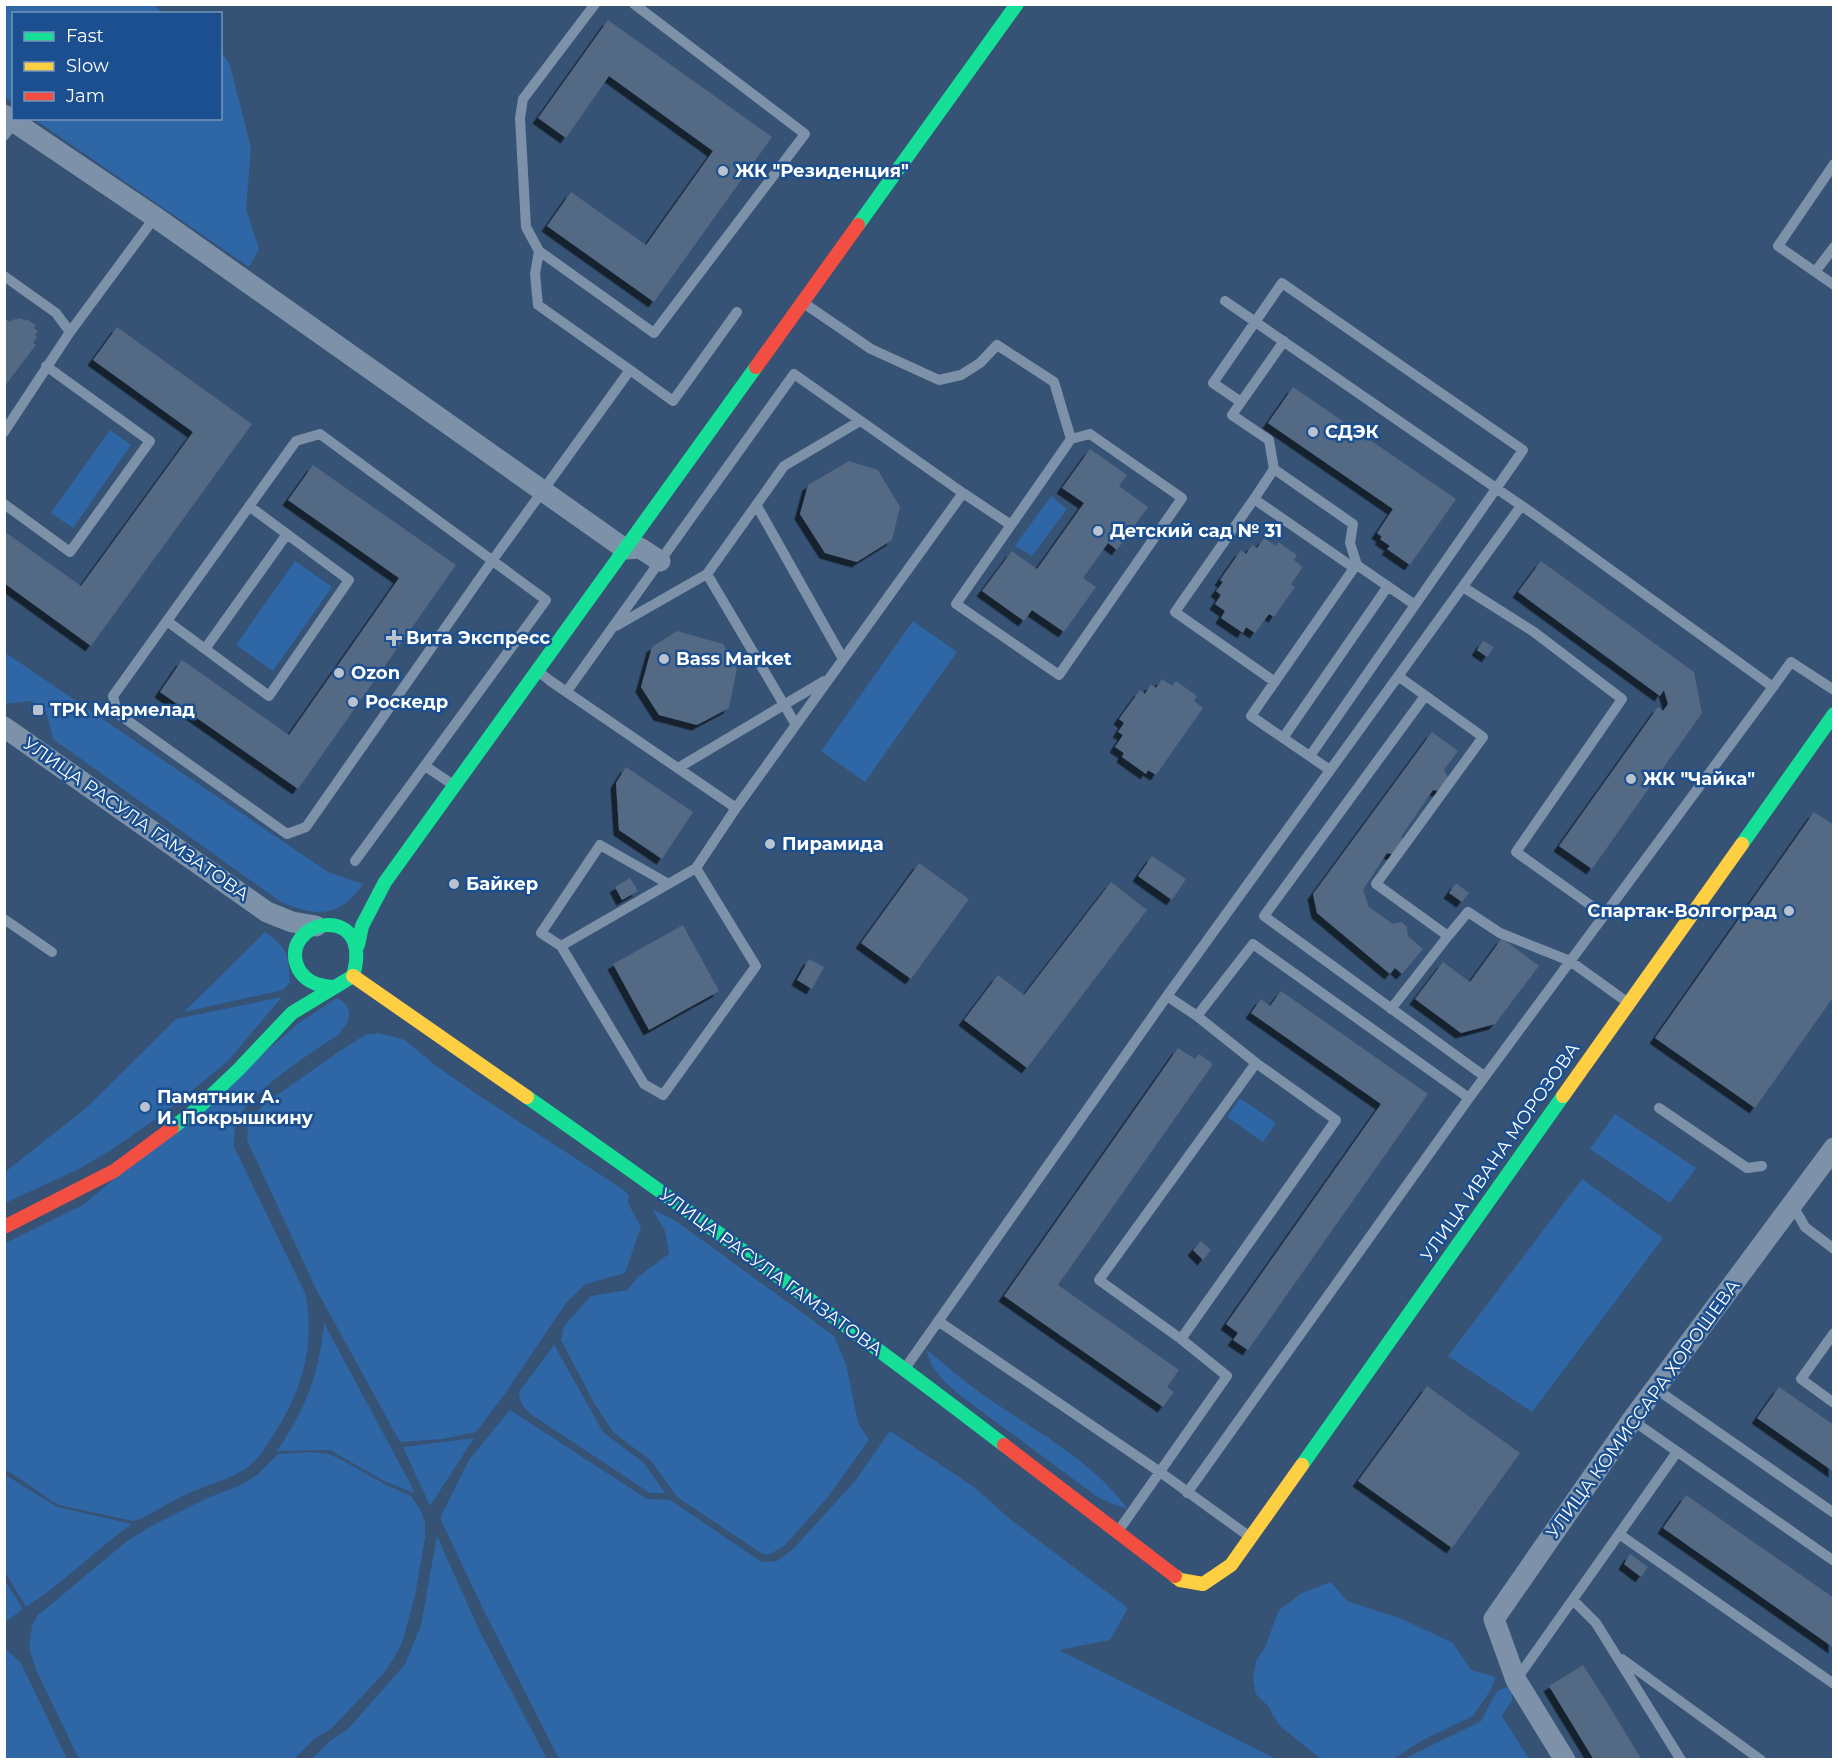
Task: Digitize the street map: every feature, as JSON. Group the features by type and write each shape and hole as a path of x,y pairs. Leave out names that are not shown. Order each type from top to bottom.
{"street":[{"path":"4,1227 66,1197 123,1165 197,1109 292,1013 353,976 358,966 358,945 362,926 385,882 1017,4"},
{"path":"8,125 155,217 625,549 640,548 660,561"},
{"name":"УЛИЦА ИВАНА МОРОЗОВА","path":"1180,1580 1203,1584 1231,1565 1627,1002 1833,714"},
{"name":"УЛИЦА РАСУЛА ГАМЗАТОВА","path":"4,727 267,912 292,922 319,925"},
{"path":"357,903 385,882"},
{"name":"УЛИЦА РАСУЛА ГАМЗАТОВА","path":"267,912 297,963"},
{"path":"267,1039 294,990 297,948 301,939 307,931 339,914"},
{"path":"319,925 344,928 358,945"},
{"path":"297,963 303,976 311,983 322,987 333,987"},
{"name":"УЛИЦА РАСУЛА ГАМЗАТОВА","path":"353,976 653,1185 905,1369 1180,1580"},
{"name":"УЛИЦА КОМИССАРА ХОРОШЕВА","path":"1516,1680 1494,1619 1632,1420 1833,1148"},
{"path":"1516,1680 1565,1760"}],"lane":[{"path":"595,4 523,99 520,118 526,227 540,251 654,333 805,134 633,4"},
{"path":"1833,164 1778,246 1833,285"},
{"path":"4,432 46,366 155,217"},
{"path":"1815,272 1833,247"},
{"path":"540,251 536,274 538,305 674,401 737,312"},
{"path":"5,278 56,313 70,332"},
{"path":"1241,402 1213,383 1282,283 1523,450 1310,756"},
{"path":"1226,301 1496,488 1773,687"},
{"path":"803,302 871,350 939,380 961,375 980,363 997,345 1054,382 1071,439"},
{"path":"1275,682 1175,612 1274,469 1269,440 1232,415 1284,341"},
{"path":"4,504 70,552 150,441 46,366"},
{"path":"355,861 546,600 492,561 320,434 296,441 113,696 117,713 286,834 306,828 492,561 630,370"},
{"path":"567,691 794,374 1011,525"},
{"path":"613,627 707,574 784,466 860,421"},
{"path":"1090,434 1182,498 1059,675 956,604 1071,439 1090,434"},
{"path":"1274,469 1353,524 1350,543 1355,566 1251,716 1329,770"},
{"path":"561,946 696,868 736,808 963,493"},
{"path":"1254,499 1415,605"},
{"path":"167,621 269,696 349,580 249,506"},
{"path":"757,506 843,659"},
{"path":"905,1369 1167,996 1521,506"},
{"path":"205,649 287,534"},
{"path":"707,574 796,725"},
{"path":"1283,738 1388,586"},
{"path":"1463,587 1534,632 1622,699 1516,852 1604,914"},
{"path":"1187,1493 1468,1098 1791,662 1833,690"},
{"path":"538,670 736,808"},
{"path":"1398,676 1483,737 1376,884 1448,936"},
{"path":"678,768 830,678"},
{"path":"1425,696 1264,916 1484,1076"},
{"path":"425,766 455,786"},
{"path":"667,883 600,845 542,933 561,946 644,1084 663,1095 756,966 696,868"},
{"path":"1392,1009 1468,912 1500,933 1570,961 1627,1002"},
{"path":"4,919 52,952"},
{"path":"1197,1016 1252,944 1468,1098"},
{"path":"1167,996 1336,1120 1180,1339"},
{"path":"1118,1532 1227,1376 1099,1280 1256,1063"},
{"path":"1659,1108 1747,1168 1762,1166"},
{"path":"1788,1209 1796,1211 1805,1227 1833,1249"},
{"path":"939,1321 1160,1472 1250,1537"},
{"path":"1833,1333 1801,1379 1833,1402"},
{"path":"1656,1389 1833,1514"},
{"path":"1632,1420 1833,1561"},
{"path":"1516,1680 1677,1452"},
{"path":"1620,1533 1833,1684"},
{"path":"1573,1600 1596,1623 1681,1760"},
{"path":"1617,1655 1761,1760"}],"shaded area":[{"path":"5,4 155,5 160,12 12,12 12,103 5,97"},
{"path":"222,53 230,65 251,148 246,209 259,249 249,267 35,120 222,120"},
{"path":"110,430 131,445 73,528 51,513"},
{"path":"1051,496 1067,509 1032,556 1015,546"},
{"path":"295,561 332,587 273,671 236,645"},
{"path":"913,621 957,652 865,782 821,751"},
{"path":"4,652 328,872 363,884 354,895 336,909 316,912 281,902 53,739 46,711 32,701 5,704"},
{"path":"265,932 279,943 288,959 290,983 283,990 184,1012"},
{"path":"282,997 228,1061 166,1112 108,1152 77,1170 5,1203 5,1172 86,1108 176,1019"},
{"path":"337,998 349,1011 348,1020 342,1030 282,1074 254,1098 238,1119 234,1133 234,1147 305,1293 309,1330 307,1349 299,1384 284,1418 261,1453 245,1469 231,1477 198,1489 141,1519 133,1521 59,1505 5,1470 5,1243 83,1205 299,1023"},
{"path":"379,1033 405,1040 435,1065 478,1095 624,1190 629,1196 628,1203 641,1227 625,1273 586,1284 566,1303 476,1432 443,1439 400,1442 316,1289 247,1140 248,1125 253,1115 266,1103 365,1035"},
{"path":"1240,1098 1276,1123 1263,1142 1227,1117"},
{"path":"1615,1114 1696,1168 1670,1203 1590,1149"},
{"path":"1582,1179 1663,1238 1532,1412 1448,1356"},
{"path":"652,1209 676,1221 834,1336 846,1364 858,1423 869,1440 828,1497 784,1546 772,1553 766,1555 761,1553 677,1497 651,1461 613,1432 594,1403 561,1340 564,1326 591,1296 627,1290 639,1276 669,1254 665,1231"},
{"path":"324,1323 414,1493 384,1481 330,1450 277,1451 296,1420 310,1390 319,1359"},
{"path":"554,1345 603,1432 644,1463 665,1493 650,1493 524,1408 519,1392"},
{"path":"927,1350 983,1395 1065,1449 1099,1477 1128,1509 1096,1496 957,1393 934,1369"},
{"path":"510,1410 647,1499 670,1500 762,1562 777,1561 794,1548 855,1481 890,1431 974,1487 1010,1519 1128,1608 1110,1640 1059,1650 1276,1759 559,1759 440,1518 469,1460"},
{"path":"474,1438 430,1506 403,1447"},
{"path":"310,1452 329,1454 411,1496 425,1522 425,1538 415,1596 402,1643 385,1672 331,1729 314,1739 294,1759 79,1759 37,1672 29,1649 32,1626 37,1616 127,1541 155,1524 205,1499 241,1485 258,1474 278,1454"},
{"path":"4,1474 57,1507 132,1524 26,1607 5,1572"},
{"path":"437,1536 480,1632 547,1759 312,1759 330,1741 350,1727 405,1664 421,1625"},
{"path":"4,1579 23,1609 5,1622 4,1622"},
{"path":"1331,1582 1347,1601 1402,1619 1453,1643 1471,1670 1496,1677 1490,1691 1473,1716 1421,1741 1393,1759 1321,1759 1281,1727 1269,1707 1256,1694 1253,1680 1256,1661 1265,1647 1279,1610 1302,1593"},
{"path":"5,1648 21,1663 67,1759 5,1759"},
{"path":"1507,1687 1512,1692 1512,1700 1502,1716 1529,1759 1402,1760 1481,1721 1497,1691"}],"building":[{"name":"ЖК \"Резиденция\"","path":"608,20 772,137 654,302 547,226 571,192 646,245 713,151 609,76 566,138 538,118"},
{"path":"4,318 10,322 21,318 25,321 26,319 36,325 34,328 38,331 33,343 36,345 4,387"},
{"path":"117,327 252,424 91,646 4,583 4,531 81,586 193,432 93,360"},
{"path":"1293,387 1456,499 1410,565 1387,549 1390,546 1380,539 1382,537 1377,533 1393,509 1268,423"},
{"name":"Детский сад № 31","path":"1090,449 1127,475 1119,486 1148,507 1117,550 1108,543 1083,578 1096,587 1064,632 1032,610 1024,621 982,591 1012,551 1037,569 1084,503 1062,488"},
{"path":"849,461 878,470 900,507 892,540 857,562 825,553 800,514 808,485"},
{"path":"313,465 456,565 298,789 160,692 182,660 289,735 399,578 288,500"},
{"path":"1264,538 1276,546 1278,542 1297,555 1294,560 1303,567 1291,584 1295,587 1274,617 1269,614 1255,633 1246,627 1243,633 1221,618 1225,611 1215,604 1221,595 1216,591 1223,582 1220,580 1241,550 1246,554 1252,545 1257,548"},
{"name":"ЖК \"Чайка\"","path":"1541,561 1694,672 1702,713 1592,869 1559,846 1658,707 1663,711 1668,704 1664,690 1660,696 1518,592"},
{"path":"677,631 723,644 737,668 729,708 697,725 659,715 641,687 652,647"},
{"path":"1483,641 1494,647 1487,657 1477,650"},
{"path":"1162,679 1172,686 1176,681 1197,696 1194,701 1203,708 1156,775 1148,770 1146,774 1122,757 1124,753 1115,747 1123,735 1118,732 1124,723 1119,719 1140,690 1145,694 1151,684 1156,688"},
{"path":"1432,732 1458,751 1444,770 1449,779 1440,791 1433,790 1401,837 1405,843 1395,855 1387,853 1363,890 1369,907 1393,924 1402,922 1407,927 1408,936 1423,949 1402,974 1395,968 1390,974 1317,913 1313,894"},
{"path":"626,767 693,812 662,859 619,830 616,783"},
{"name":"Спартак-Волгоград","path":"1814,812 1834,825 1834,996 1755,1108 1655,1038"},
{"path":"1152,856 1186,879 1172,900 1138,876"},
{"path":"919,863 969,899 911,979 861,943"},
{"path":"630,878 638,891 622,900 615,887"},
{"path":"1111,882 1147,910 1027,1068 964,1020 998,975 1024,995"},
{"path":"1456,883 1469,893 1462,902 1449,893"},
{"path":"683,925 719,991 649,1030 613,964"},
{"path":"1502,938 1539,966 1495,1024 1461,1033 1415,999 1443,962 1470,982"},
{"path":"809,959 824,967 812,989 797,980"},
{"path":"1281,991 1428,1094 1248,1350 1233,1340 1238,1333 1226,1324 1381,1104 1251,1013 1261,999 1270,1006"},
{"path":"1178,1048 1195,1059 1199,1054 1213,1064 1058,1285 1179,1370 1167,1387 1174,1392 1163,1407 1004,1296"},
{"path":"1201,1241 1211,1250 1203,1260 1193,1250"},
{"path":"1427,1386 1520,1453 1452,1548 1358,1481"},
{"path":"1779,1387 1834,1425 1834,1472 1757,1418"},
{"path":"1686,1495 1834,1598 1834,1648 1663,1528"},
{"path":"1630,1554 1648,1567 1641,1577 1624,1564"},
{"path":"1583,1665 1642,1760 1594,1760 1549,1686"}],"traffic: fast":[{"path":"858,225 1017,4"},
{"path":"358,945 362,926 385,882 756,367"},
{"path":"1742,844 1834,714"},
{"path":"172,1128 197,1109 238,1070 292,1013 353,976 356,952 351,936 340,927 326,925 312,929 301,938 295,951 298,968 304,977 322,986 333,987"},
{"path":"1302,1465 1563,1096"},
{"path":"527,1097 767,1268 1004,1445"}],"traffic: slow":[{"path":"1563,1096 1742,844"},
{"path":"353,976 527,1097"},
{"path":"1175,1576 1180,1580 1203,1584 1231,1565 1302,1465"}],"traffic: jam":[{"path":"756,367 858,225"},
{"path":"4,1227 114,1171 172,1128"},
{"path":"1004,1445 1175,1576"}],"place":[{"name":"ЖК \"Резиденция\"","path":"723,171"},
{"name":"СДЭК","path":"1313,432"},
{"name":"Детский сад № 31","path":"1098,531"},
{"name":"Вита Экспресс","path":"394,638"},
{"name":"Bass Market","path":"664,659"},
{"name":"Ozon","path":"339,673"},
{"name":"Роскедр","path":"353,702"},
{"name":"ТРК Мармелад","path":"38,710"},
{"name":"ЖК \"Чайка\"","path":"1631,779"},
{"name":"Пирамида","path":"770,844"},
{"name":"Байкер","path":"454,884"},
{"name":"Спартак-Волгоград","path":"1789,911"},
{"name":"Памятник А. И. Покрышкину","path":"145,1107"}]}
